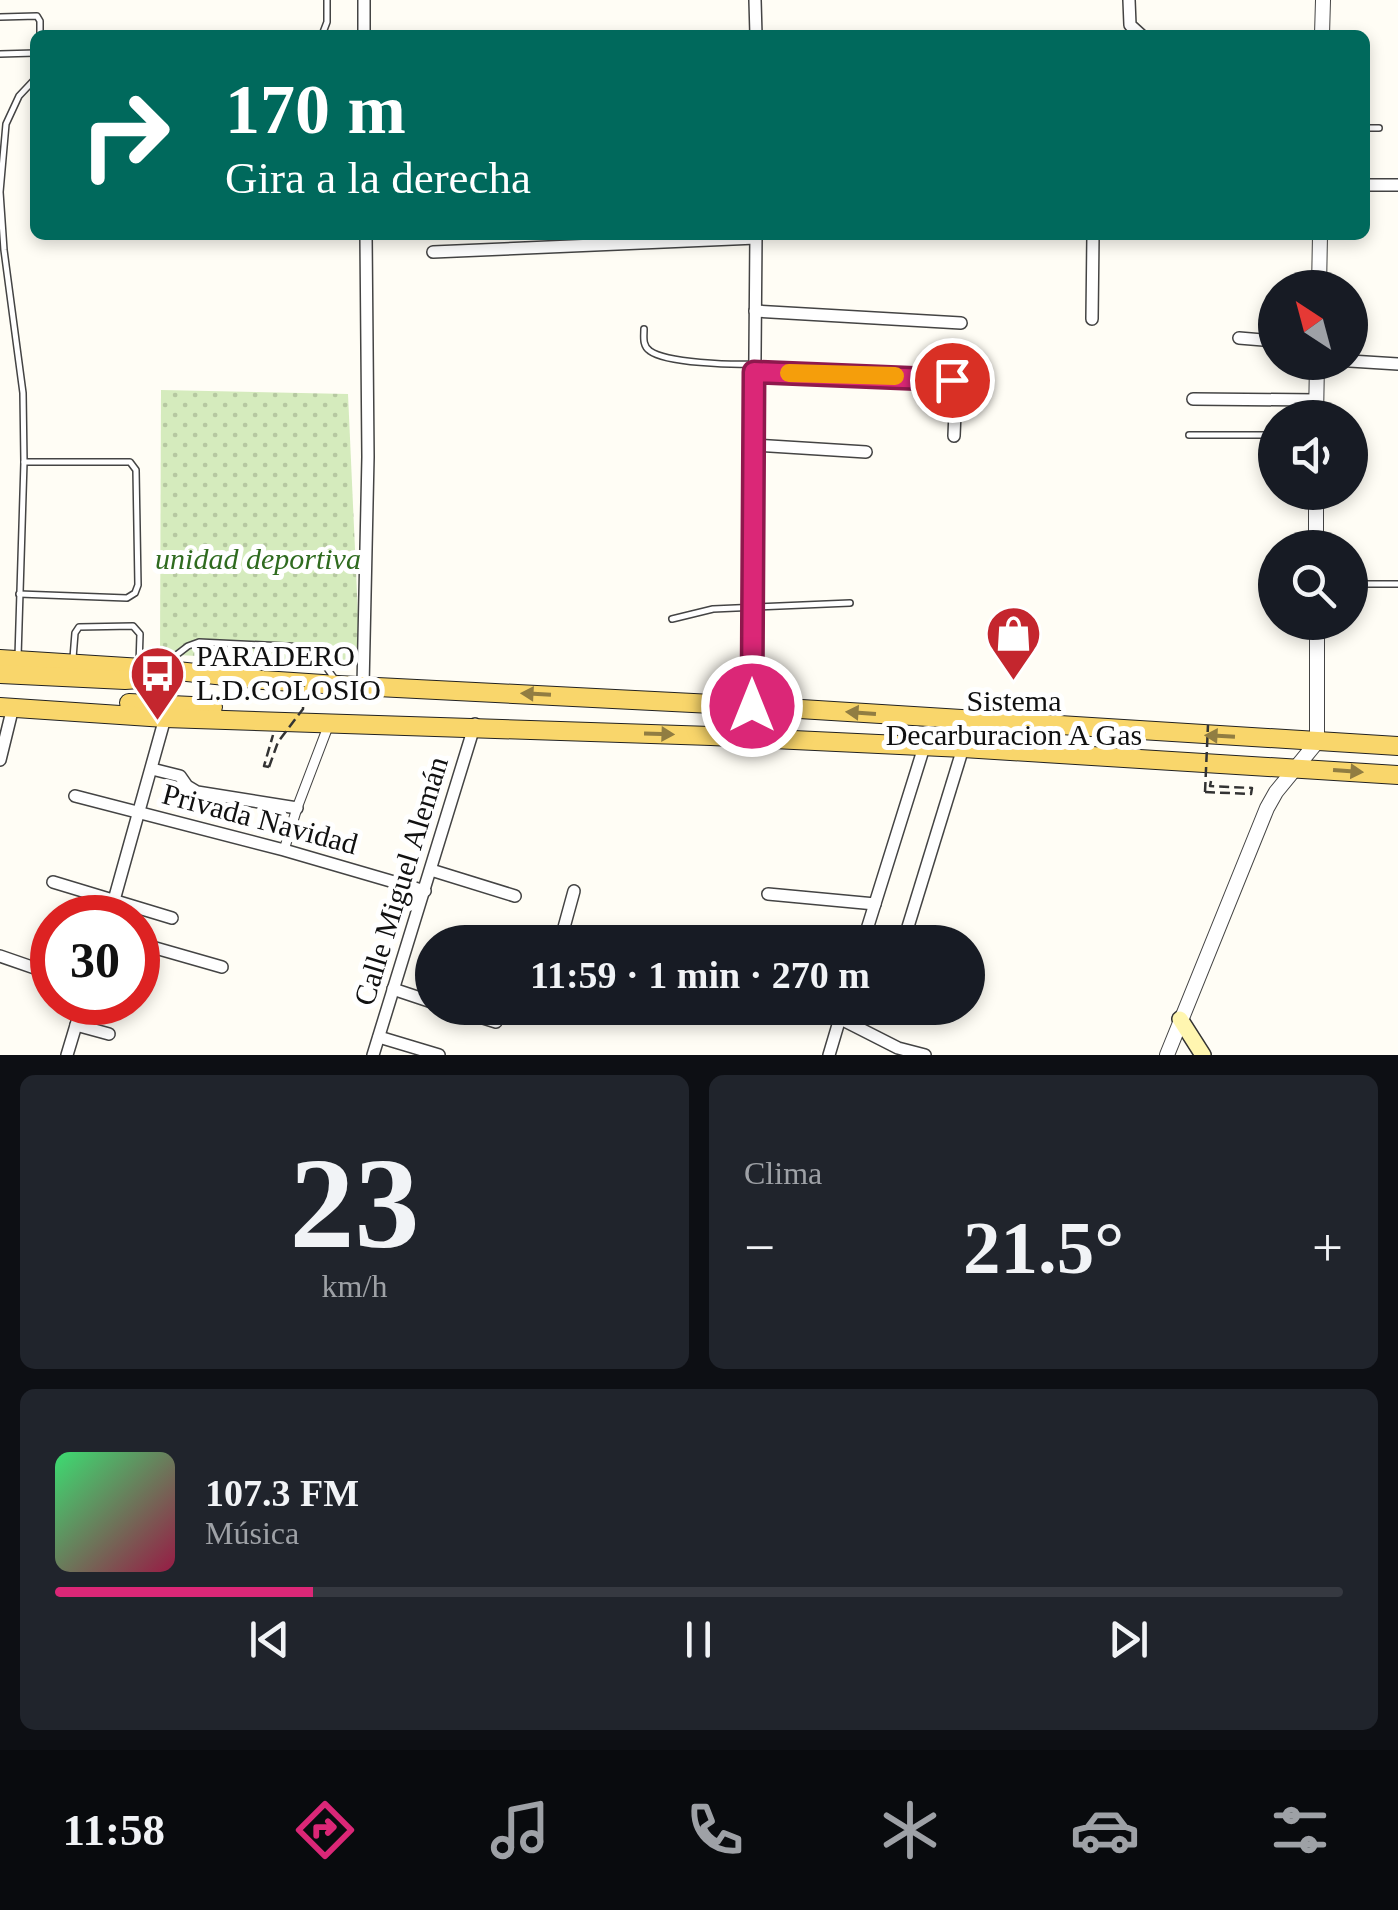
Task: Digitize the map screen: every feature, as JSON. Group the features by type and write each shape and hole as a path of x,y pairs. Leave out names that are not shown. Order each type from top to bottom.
{"main road":[{"path":"9,659 141,672 162,678 184,671"},
{"path":"0,674 184,671 338,685 1398,746"},
{"path":"4,703 448,718 480,726"},
{"path":"4,703 166,718 480,726 964,748 1398,775"},
{"path":"1180,1019 1203,1055"}],"street":[{"path":"364,0 364,30"},
{"path":"755,0 756,30"},
{"path":"1129,0 1130,25 1136,30"},
{"path":"1322,30 1323,0"},
{"path":"1370,185 1398,184"},
{"path":"363,686 368,457 366,240"},
{"path":"433,252 691,240"},
{"path":"752,706 756,240"},
{"path":"1092,319 1093,240"},
{"path":"1319,270 1320,240"},
{"path":"755,311 960,323"},
{"path":"1238,338 1258,339"},
{"path":"1368,362 1398,364"},
{"path":"754,368 952,380 956,386 954,436"},
{"path":"1193,399 1316,400 1317,380"},
{"path":"754,445 866,452"},
{"path":"1167,1055 1267,808 1317,742 1317,640"},
{"path":"0,760 4,703"},
{"path":"115,895 166,718"},
{"path":"284,850 330,724"},
{"name":"Calle Miguel Alemán","path":"373,1055 480,726"},
{"path":"868,925 924,747"},
{"path":"909,925 964,748"},
{"path":"152,769 180,776 197,792 297,808"},
{"name":"Privada Navidad","path":"75,796 425,890"},
{"path":"431,870 515,896"},
{"path":"53,882 97,895"},
{"path":"565,925 574,892"},
{"path":"768,894 875,904"},
{"path":"160,914 172,918"},
{"path":"160,949 222,967"},
{"path":"0,956 30,966"},
{"path":"393,989 415,996"},
{"path":"72,1054 76,1025"},
{"path":"79,1025 110,1034"},
{"path":"829,1055 838,1025"},
{"path":"861,1025 898,1048 925,1055"},
{"path":"379,1037 439,1055"}],"lane":[{"path":"324,30 327,0"},
{"path":"0,17 37,16 40,30"},
{"path":"0,54 30,53"},
{"path":"9,659 20,594 24,462 21,368 0,192 6,124 19,96 30,84"},
{"path":"1370,128 1379,128"},
{"path":"644,329 649,351 674,359 754,368"},
{"path":"1188,436 1258,435"},
{"path":"20,594 127,598 135,594 138,585 134,465 24,462"},
{"path":"1368,584 1398,584"},
{"path":"672,619 753,606 850,603"},
{"path":"73,664 75,632 79,627 133,626 140,634 141,672 199,642 306,647 316,653 338,685"}],"path":[{"path":"277,722 264,766 270,767 278,742 303,708 304,673"},
{"path":"1208,725 1205,792 1251,794 1252,788 1210,786 1212,764"}],"green space":[{"name":"unidad deportiva","path":"161,390 348,394 360,660 347,664 160,654"}],"slow traffic":[{"path":"789,373 895,376"}],"place":[{"name":"Sistema Decarburacion A Gas","path":"1014,682"},
{"name":"PARADERO L.D.COLOSIO","path":"157,722"}],"route":[{"path":"752,706 754,372 952,380"}]}
